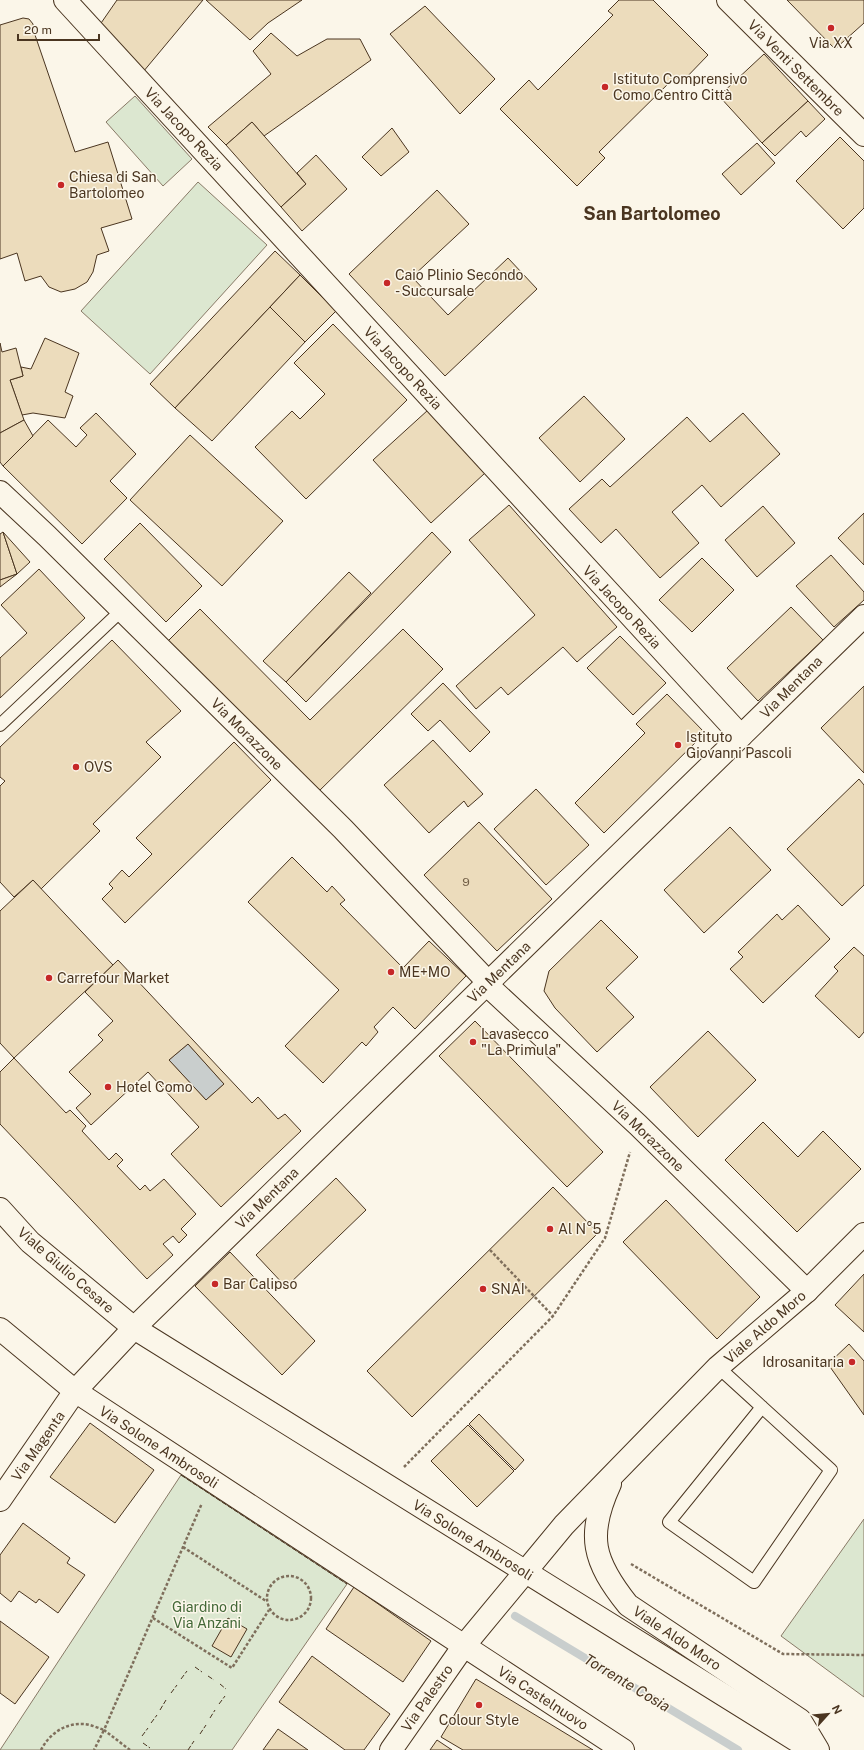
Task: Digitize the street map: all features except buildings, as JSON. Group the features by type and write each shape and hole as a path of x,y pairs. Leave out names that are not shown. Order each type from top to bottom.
{"street":[{"name":"Via Jacopo Rezia","path":"66,0 741,736"},
{"name":"Via Venti Settembre","path":"728,0 864,135"},
{"name":"Via Morazzone","path":"0,492 122,610 343,829 487,983 638,1125 807,1291"},
{"name":"Via Mentana","path":"134,1328 864,616"},
{"name":"Viale Giulio Cesare","path":"0,1209 30,1242 134,1328"},
{"name":"Viale Aldo Moro","path":"478,1628 564,1525 616,1471 718,1367 807,1291 864,1234"},
{"path":"0,1329 75,1391 134,1328"},
{"name":"Via Solone Ambrosoli","path":"134,1328 812,1750"},
{"name":"Via Solone Ambrosoli","path":"75,1391 463,1647"},
{"name":"Via Magenta","path":"0,1500 75,1391"},
{"name":"Viale Aldo Moro","path":"616,1471 601,1503 596,1523 595,1537 598,1556 607,1577 628,1606 800,1720 818,1750"},
{"name":"Via Palestro","path":"391,1750 478,1628"},
{"name":"Via Castelnuovo","path":"463,1647 623,1750"}],"lane":[{"path":"0,725 122,610"},
{"path":"718,1367 762,1407 831,1470 754,1582 669,1522 762,1407"}],"path":[{"path":"386,1486 553,1316 605,1238 638,1125"},
{"path":"490,1250 553,1316"},
{"path":"94,1750 153,1618 211,1481"},
{"path":"183,1547 266,1601"},
{"path":"598,1556 625,1560 783,1654 864,1655"},
{"path":"284,1576 300,1579 310,1591 310,1607 298,1619 282,1620 269,1610 266,1601 270,1585 284,1576"},
{"path":"153,1618 232,1668 269,1610"},
{"path":"41,1750 46,1740 63,1727 84,1724 104,1730 130,1750"}],"green space":[{"path":"135,96 192,159 163,186 106,122"},
{"path":"198,182 267,245 150,374 81,311"},
{"name":"Giardino di Via Anzani","path":"181,1475 347,1584 232,1750 0,1750"},
{"path":"864,1519 864,1697 781,1636"}],"shaded area":[{"path":"188,1044 224,1084 206,1100 169,1060"}],"waterway":[{"name":"Torrente Cosia","path":"515,1616 738,1750"}],"fence":[{"path":"181,1475 347,1584"},
{"path":"195,1667 202,1672"},
{"path":"181,1679 187,1671"},
{"path":"208,1676 214,1680"},
{"path":"220,1684 226,1689"},
{"path":"171,1693 177,1685"},
{"path":"219,1704 225,1696"},
{"path":"160,1710 166,1700"},
{"path":"210,1718 215,1710"},
{"path":"151,1723 157,1715"},
{"path":"200,1734 206,1725"},
{"path":"142,1736 148,1728"},
{"path":"188,1750 194,1741"},
{"path":"143,1743 150,1748"}],"place":[{"name":"Via XX","path":"831,28"},
{"name":"Istituto Comprensivo Como Centro Città","path":"605,87"},
{"name":"Chiesa di San Bartolomeo","path":"61,185"},
{"name":"Caio Plinio Secondo - Succursale","path":"387,283"},
{"name":"Istituto Giovanni Pascoli","path":"678,745"},
{"name":"OVS","path":"76,767"},
{"name":"ME+MO","path":"391,972"},
{"name":"Carrefour Market","path":"49,978"},
{"name":"Lavasecco \"La Primula\"","path":"473,1042"},
{"name":"Hotel Como","path":"108,1087"},
{"name":"Al N°5","path":"550,1229"},
{"name":"Bar Calipso","path":"215,1284"},
{"name":"SNAI","path":"483,1289"},
{"name":"Idrosanitaria","path":"852,1362"},
{"name":"Colour Style","path":"479,1705"}],"district":[{"name":"San Bartolomeo","path":"652,214"}]}
